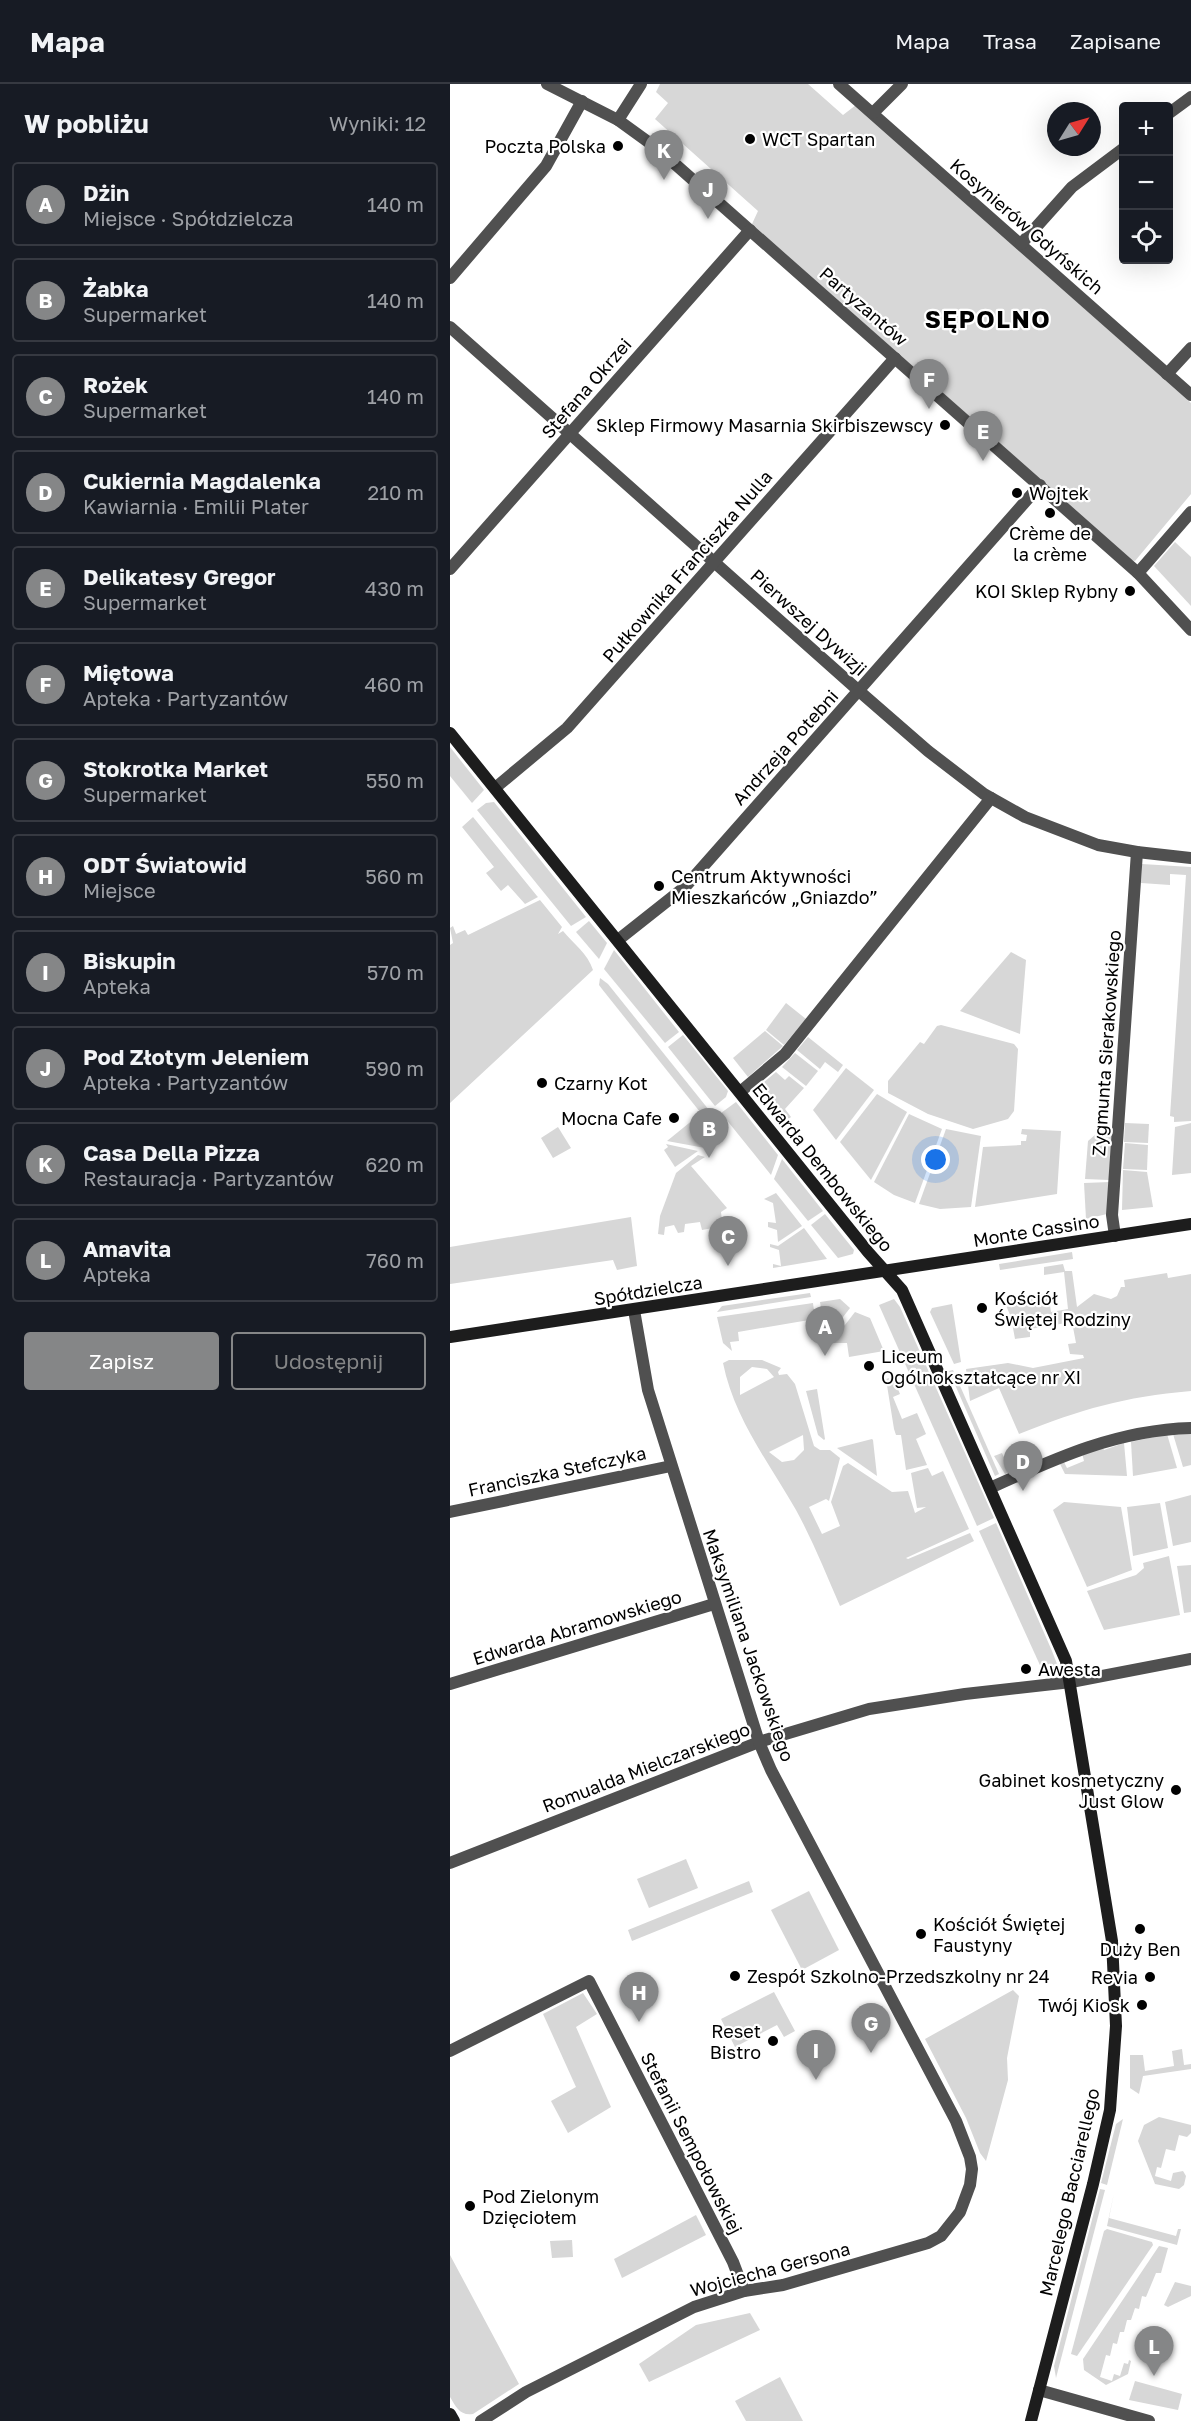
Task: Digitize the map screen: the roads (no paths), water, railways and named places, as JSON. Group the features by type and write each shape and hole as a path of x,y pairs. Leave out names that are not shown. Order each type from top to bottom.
{"street":[{"name":"Partyzantów","path":"547,84 618,120 658,149 1138,573 1191,630"},
{"path":"618,120 641,84"},
{"name":"Kosynierów Gdyńskich","path":"839,84 1191,395"},
{"path":"873,113 902,84"},
{"path":"1173,111 1191,98"},
{"path":"450,278 543,170 582,101"},
{"path":"1021,244 1072,187 1119,152"},
{"name":"Stefana Okrzei","path":"450,569 750,230"},
{"name":"Pierwszej Dywizji","path":"450,327 928,751 992,798 1063,833 1098,845 1191,858"},
{"path":"1167,374 1191,348"},
{"name":"Pułkownika Franciszka Nulla","path":"495,788 567,728 895,358"},
{"name":"Andrzeja Potebni","path":"618,940 685,887 1040,485"},
{"path":"1138,573 1191,512"},
{"name":"Edwarda Dembowskiego","path":"450,733 903,1293 1063,1653 1071,1682"},
{"path":"740,1092 785,1054 992,798"},
{"name":"Zygmunta Sierakowskiego","path":"1115,1236 1112,1215 1137,852"},
{"name":"Monte Cassino","path":"886,1272 1191,1224"},
{"name":"Spółdzielcza","path":"450,1337 886,1272"},
{"name":"Maksymiliana Jackowskiego","path":"634,1310 648,1390 759,1742 771,1770 959,2130 972,2169 966,2202"},
{"path":"990,1488 1105,1440 1152,1430 1191,1428"},
{"name":"Franciszka Stefczyka","path":"450,1512 671,1466"},
{"name":"Edwarda Abramowskiego","path":"450,1684 714,1604"},
{"name":"Romualda Mielczarskiego","path":"450,1863 759,1742 869,1709 965,1694 1071,1682 1191,1659"},
{"name":"Marcelego Bacciarellego","path":"1030,2421 1094,2181 1110,2110 1115,2050 1115,1983 1112,1941 1071,1682"},
{"name":"Stefanii Sempołowskiej","path":"450,2051 589,1981 733,2262 744,2291"},
{"name":"Wojciecha Gersona","path":"481,2421 526,2392 694,2307 744,2291 783,2285 928,2243 946,2231 966,2202"},
{"path":"1039,2390 1149,2421"},
{"path":"450,2414 454,2421"}],"place":[{"name":"WCT Spartan","path":"750,139"},
{"name":"Poczta Polska","path":"618,146"},
{"name":"Casa Della Pizza","path":"664,180"},
{"name":"Pod Złotym Jeleniem","path":"708,219"},
{"name":"Miętowa","path":"929,409"},
{"name":"Sklep Firmowy Masarnia Skirbiszewscy","path":"945,425"},
{"name":"Delikatesy Gregor","path":"983,461"},
{"name":"Wojtek","path":"1017,493"},
{"name":"Crème de la crème","path":"1050,513"},
{"name":"KOI Sklep Rybny","path":"1130,591"},
{"name":"Centrum Aktywności Mieszkańców „Gniazdo”","path":"659,886"},
{"name":"Czarny Kot","path":"542,1083"},
{"name":"Mocna Cafe","path":"674,1118"},
{"name":"Żabka","path":"709,1158"},
{"name":"Rożek","path":"728,1266"},
{"name":"Kościół Świętej Rodziny","path":"982,1308"},
{"name":"Dżin","path":"825,1356"},
{"name":"Liceum Ogólnokształcące nr XI","path":"869,1366"},
{"name":"Cukiernia Magdalenka","path":"1023,1491"},
{"name":"Awesta","path":"1026,1669"},
{"name":"Gabinet kosmetyczny Just Glow","path":"1176,1790"},
{"name":"Duży Ben","path":"1140,1929"},
{"name":"Kościół Świętej Faustyny","path":"921,1934"},
{"name":"Zespół Szkolno-Przedszkolny nr 24","path":"735,1976"},
{"name":"Revia","path":"1150,1977"},
{"name":"Twój Kiosk","path":"1142,2005"},
{"name":"ODT Światowid","path":"639,2022"},
{"name":"Reset Bistro","path":"773,2041"},
{"name":"Stokrotka Market","path":"871,2053"},
{"name":"Biskupin","path":"816,2080"},
{"name":"Pod Zielonym Dzięciołem","path":"470,2206"},
{"name":"Amavita","path":"1154,2376"}],"district":[{"name":"SĘPOLNO","path":"988,318"}]}
